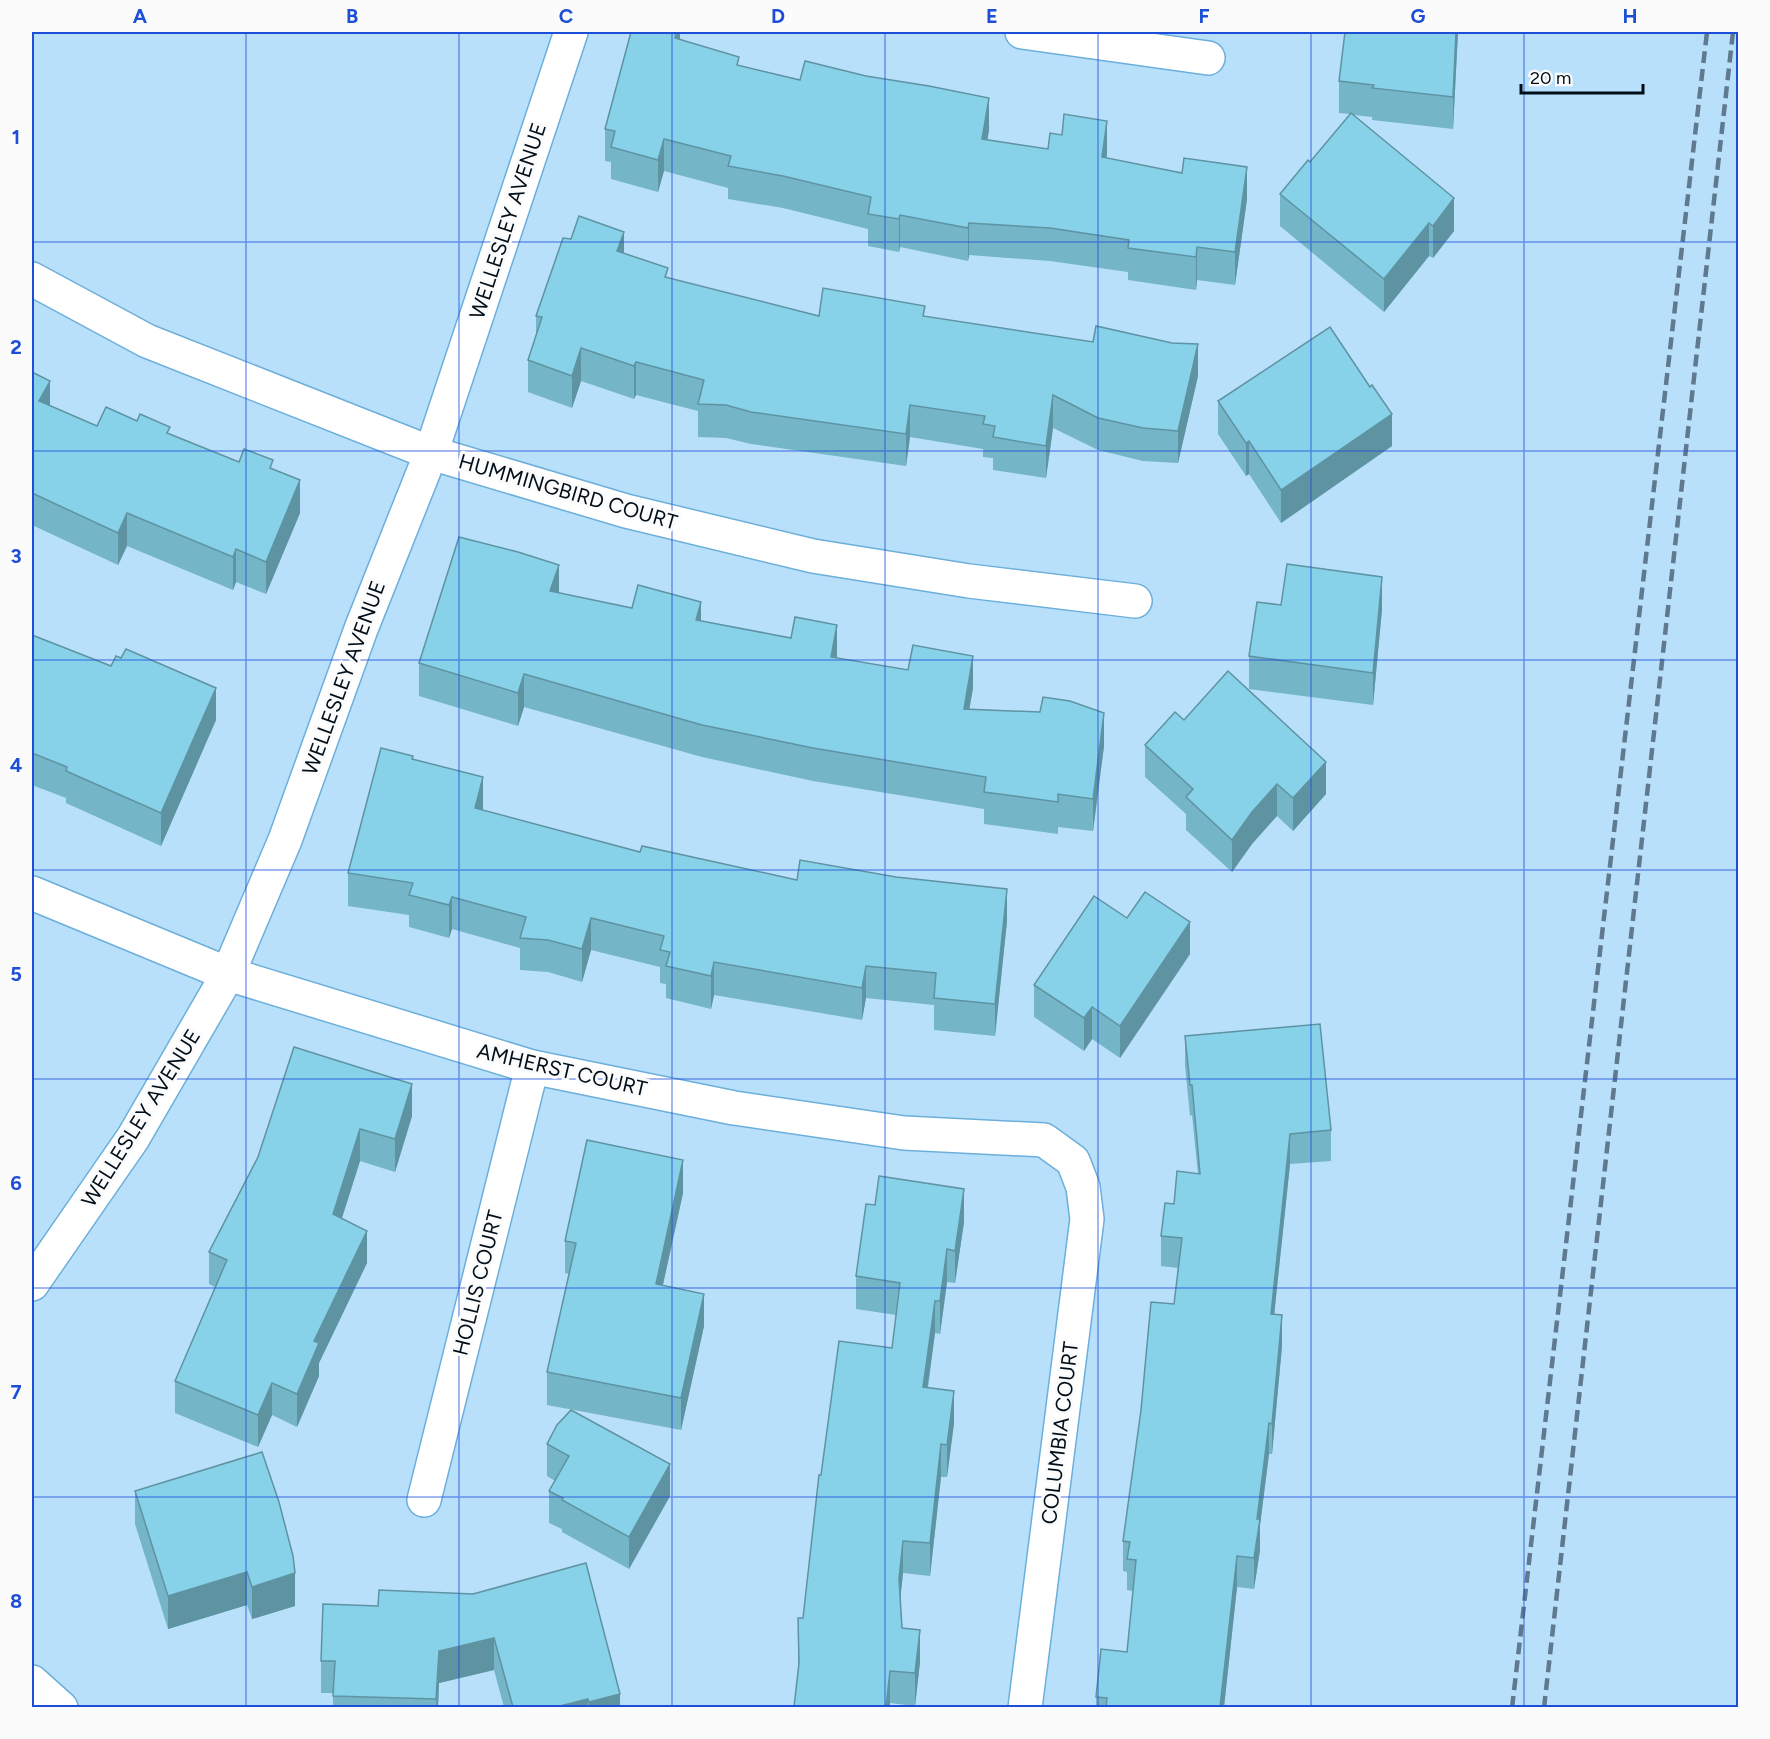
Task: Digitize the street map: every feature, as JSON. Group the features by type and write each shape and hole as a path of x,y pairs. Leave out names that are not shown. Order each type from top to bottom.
{"street":[{"name":"WELLESLEY AVENUE","path":"32,1284 133,1138 228,974 285,840 361,629 431,453 571,32"},
{"path":"1022,32 1208,58"},
{"name":"HUMMINGBIRD COURT","path":"32,279 147,341 431,453 626,511 813,556 969,581 1135,601"},
{"name":"AMHERST COURT","path":"32,893 228,974 532,1067 734,1108 904,1133 1044,1140 1072,1161"},
{"name":"HOLLIS COURT","path":"424,1500 532,1067"},
{"name":"COLUMBIA COURT","path":"1024,1707 1087,1219 1083,1187 1072,1161"},
{"path":"32,1682 61,1707"}],"building":[{"path":"631,32 676,32 675,38 739,57 737,65 800,80 805,61 866,76 989,98 982,139 1048,149 1050,133 1062,135 1064,114 1107,121 1102,157 1182,173 1184,158 1247,167 1235,252 1197,247 1196,257 1128,248 1129,240 1050,228 969,223 968,228 900,215 899,219 868,214 871,197 783,176 728,166 731,156 664,139 658,160 611,147 615,131 605,129"},
{"path":"1345,32 1456,32 1453,97 1372,88 1374,85 1339,81"},
{"path":"1351,113 1454,198 1433,226 1429,223 1384,279 1280,194"},
{"path":"579,216 624,232 617,251 668,268 665,277 819,316 823,288 925,306 923,316 1093,342 1096,326 1172,343 1198,344 1178,431 1143,428 1098,418 1053,395 1046,446 993,437 995,426 983,424 985,416 910,405 906,434 751,412 726,405 698,404 704,380 636,362 634,366 581,348 572,376 528,360 542,317 536,316 563,238 571,239"},
{"path":"1330,327 1370,387 1372,385 1392,414 1281,490 1249,441 1246,443 1218,401"},
{"path":"32,372 50,381 39,401 97,426 106,407 137,421 140,414 170,427 167,433 239,462 244,449 273,460 270,468 300,480 266,562 236,549 233,557 127,513 118,533 32,493"},
{"path":"459,537 559,565 550,591 632,608 638,585 701,602 696,620 791,638 795,617 837,625 831,657 908,670 913,645 973,656 964,709 1040,712 1043,697 1070,701 1104,713 1093,799 1058,794 1058,802 984,792 986,777 813,748 702,725 524,674 518,693 419,663"},
{"path":"1287,564 1382,577 1373,673 1249,656 1257,602 1281,605"},
{"path":"32,635 111,666 116,656 121,658 126,649 216,688 161,813 66,771 67,767 32,753"},
{"path":"1228,671 1326,762 1293,798 1277,784 1252,812 1232,840 1186,797 1193,789 1145,745 1175,712 1184,720"},
{"path":"381,748 413,756 412,759 483,777 475,808 640,852 642,846 797,880 800,860 896,877 1007,889 995,1004 934,998 936,973 866,966 862,988 714,962 711,976 666,966 670,952 660,950 664,936 591,918 582,949 548,940 520,938 526,917 452,897 449,905 409,895 413,883 348,873"},
{"path":"1145,892 1190,922 1120,1026 1092,1007 1084,1018 1034,985 1094,896 1127,918"},
{"path":"1320,1024 1331,1130 1290,1134 1271,1314 1282,1315 1272,1424 1269,1423 1254,1558 1237,1556 1220,1707 1106,1707 1107,1698 1096,1697 1101,1649 1127,1652 1136,1560 1127,1559 1130,1542 1123,1541 1141,1410 1151,1302 1174,1304 1182,1238 1161,1236 1165,1203 1174,1204 1177,1171 1200,1174 1185,1036"},
{"path":"294,1047 412,1084 395,1139 360,1129 333,1214 367,1231 314,1341 319,1343 297,1394 272,1383 258,1415 175,1381 227,1260 209,1252 258,1157"},
{"path":"587,1140 683,1160 656,1284 704,1294 681,1398 547,1372 576,1243 565,1241"},
{"path":"879,1176 964,1189 955,1251 947,1249 940,1301 935,1301 923,1387 954,1391 947,1445 941,1444 930,1543 903,1541 899,1579 902,1628 920,1630 915,1673 890,1671 886,1707 794,1707 799,1663 798,1618 803,1618 819,1475 821,1475 839,1341 892,1348 900,1283 856,1276 866,1204 875,1205"},
{"path":"571,1410 670,1464 629,1537 549,1491 569,1456 547,1444 557,1425"},
{"path":"262,1452 279,1502 295,1573 252,1587 247,1572 168,1596 135,1491"},
{"path":"586,1563 620,1694 556,1707 513,1707 494,1638 439,1651 436,1699 333,1696 335,1661 321,1661 323,1604 378,1606 379,1590 473,1594"}],"railway":[{"path":"1512,1708 1707,32"},
{"path":"1544,1708 1733,32"}]}
